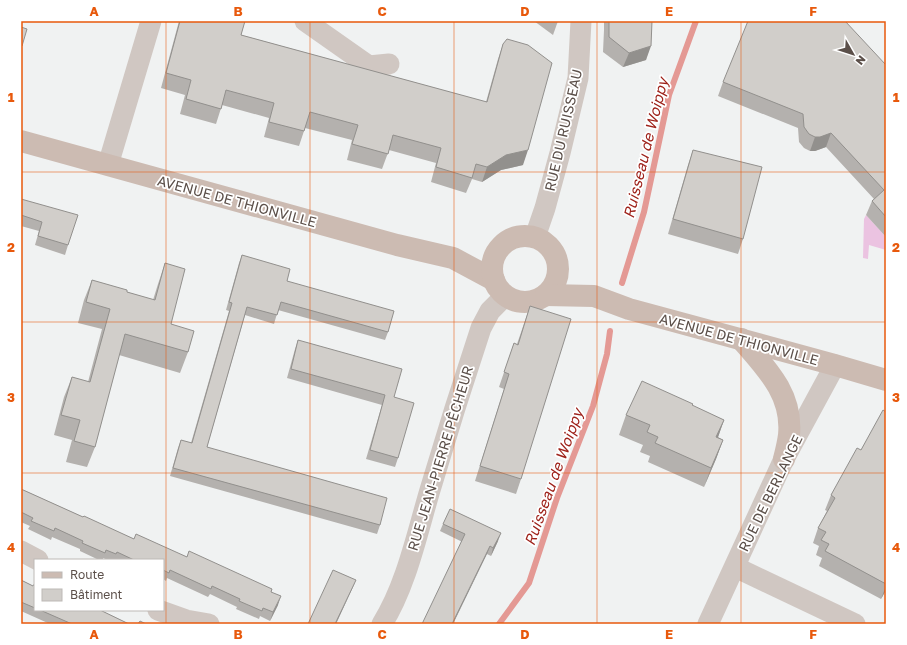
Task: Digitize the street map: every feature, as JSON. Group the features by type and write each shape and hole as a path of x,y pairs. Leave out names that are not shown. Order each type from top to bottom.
{"main road":[{"name":"AVENUE DE THIONVILLE","path":"21,141 108,166 453,258 500,288"},
{"path":"522,236 535,238 545,242 552,250 557,260 558,271 556,281 546,295 534,301 524,302 514,300 500,288 492,270 493,260 504,244 513,239 522,236"},
{"name":"AVENUE DE THIONVILLE","path":"453,258 498,251"},
{"name":"AVENUE DE THIONVILLE","path":"558,265 594,296"},
{"name":"AVENUE DE THIONVILLE","path":"546,295 594,296 629,309 886,380"},
{"path":"741,339 770,372 780,388 786,402 789,434 784,460"}],"street":[{"path":"108,166 151,21"},
{"path":"305,21 369,66 389,64"},
{"name":"RUE DU RUISSEAU","path":"535,238 560,153 578,78 581,21"},
{"name":"RUE JEAN-PIERRE PÊCHEUR","path":"382,624 391,609 406,569 481,328 490,312 500,288"},
{"name":"RUE DE BERLANGE","path":"708,624 784,460 835,365"},
{"path":"21,551 36,559"},
{"path":"735,566 855,624"},
{"path":"161,611 186,620 209,624"}],"shaded area":[{"path":"866,215 886,237 886,250 869,245 868,259 863,258 864,219"}],"building":[{"path":"180,21 245,21 241,35 487,102 503,44 507,39 528,45 552,63 528,150 506,155 487,167 476,164 472,178 436,167 441,148 393,135 388,154 352,144 358,125 310,112 304,131 269,122 274,103 226,90 221,109 186,99 191,80 166,73"},
{"path":"609,21 652,21 651,46 629,53 609,37"},
{"path":"748,21 845,21 886,65 886,217 872,201 884,190 831,133 820,137 815,137 809,134 804,127 803,114 723,82"},
{"path":"21,27 27,29 22,46 21,46"},
{"path":"693,150 762,167 743,239 673,219"},
{"path":"21,199 78,215 68,245 38,236 42,222 21,215"},
{"path":"242,255 290,269 287,281 394,311 388,332 281,302 277,315 247,307 207,447 387,498 380,525 173,468 181,440 192,443 232,303 229,302"},
{"path":"165,263 185,269 171,324 194,331 188,352 125,334 95,447 74,441 80,420 61,415 72,377 90,382 110,309 86,302 92,280 155,300"},
{"path":"530,306 571,319 521,479 480,466 509,374 504,372 514,343 518,345"},
{"path":"298,340 402,369 394,397 414,403 398,458 370,450 385,395 291,369"},
{"path":"642,381 724,420 716,437 723,440 711,468 655,443 658,437 647,432 650,425 626,415"},
{"path":"883,410 886,412 886,584 825,551 829,544 821,540 826,532 818,528 835,498 831,495 857,448 861,450"},
{"path":"21,489 134,539 136,534 187,557 189,551 272,589 271,592 281,596 273,612 263,608 262,611 239,601 240,599 212,586 211,589 170,570 169,573 164,570 164,559 132,559 117,552 116,554 106,550 105,553 82,543 83,541 55,528 54,531 31,521 33,518 21,512"},
{"path":"450,509 501,533 493,548 490,546 452,624 422,624 465,534 443,524"},
{"path":"333,570 356,580 335,624 308,624"},
{"path":"21,580 33,586 34,584 34,608 21,602"},
{"path":"42,611 102,611 129,624 72,624"},
{"path":"140,621 146,624 138,624"}],"waterway":[{"name":"Ruisseau de Woippy","path":"622,283 644,212 669,95 696,21"},
{"name":"Ruisseau de Woippy","path":"499,624 529,583 557,498 593,406 607,354 610,331"}]}
